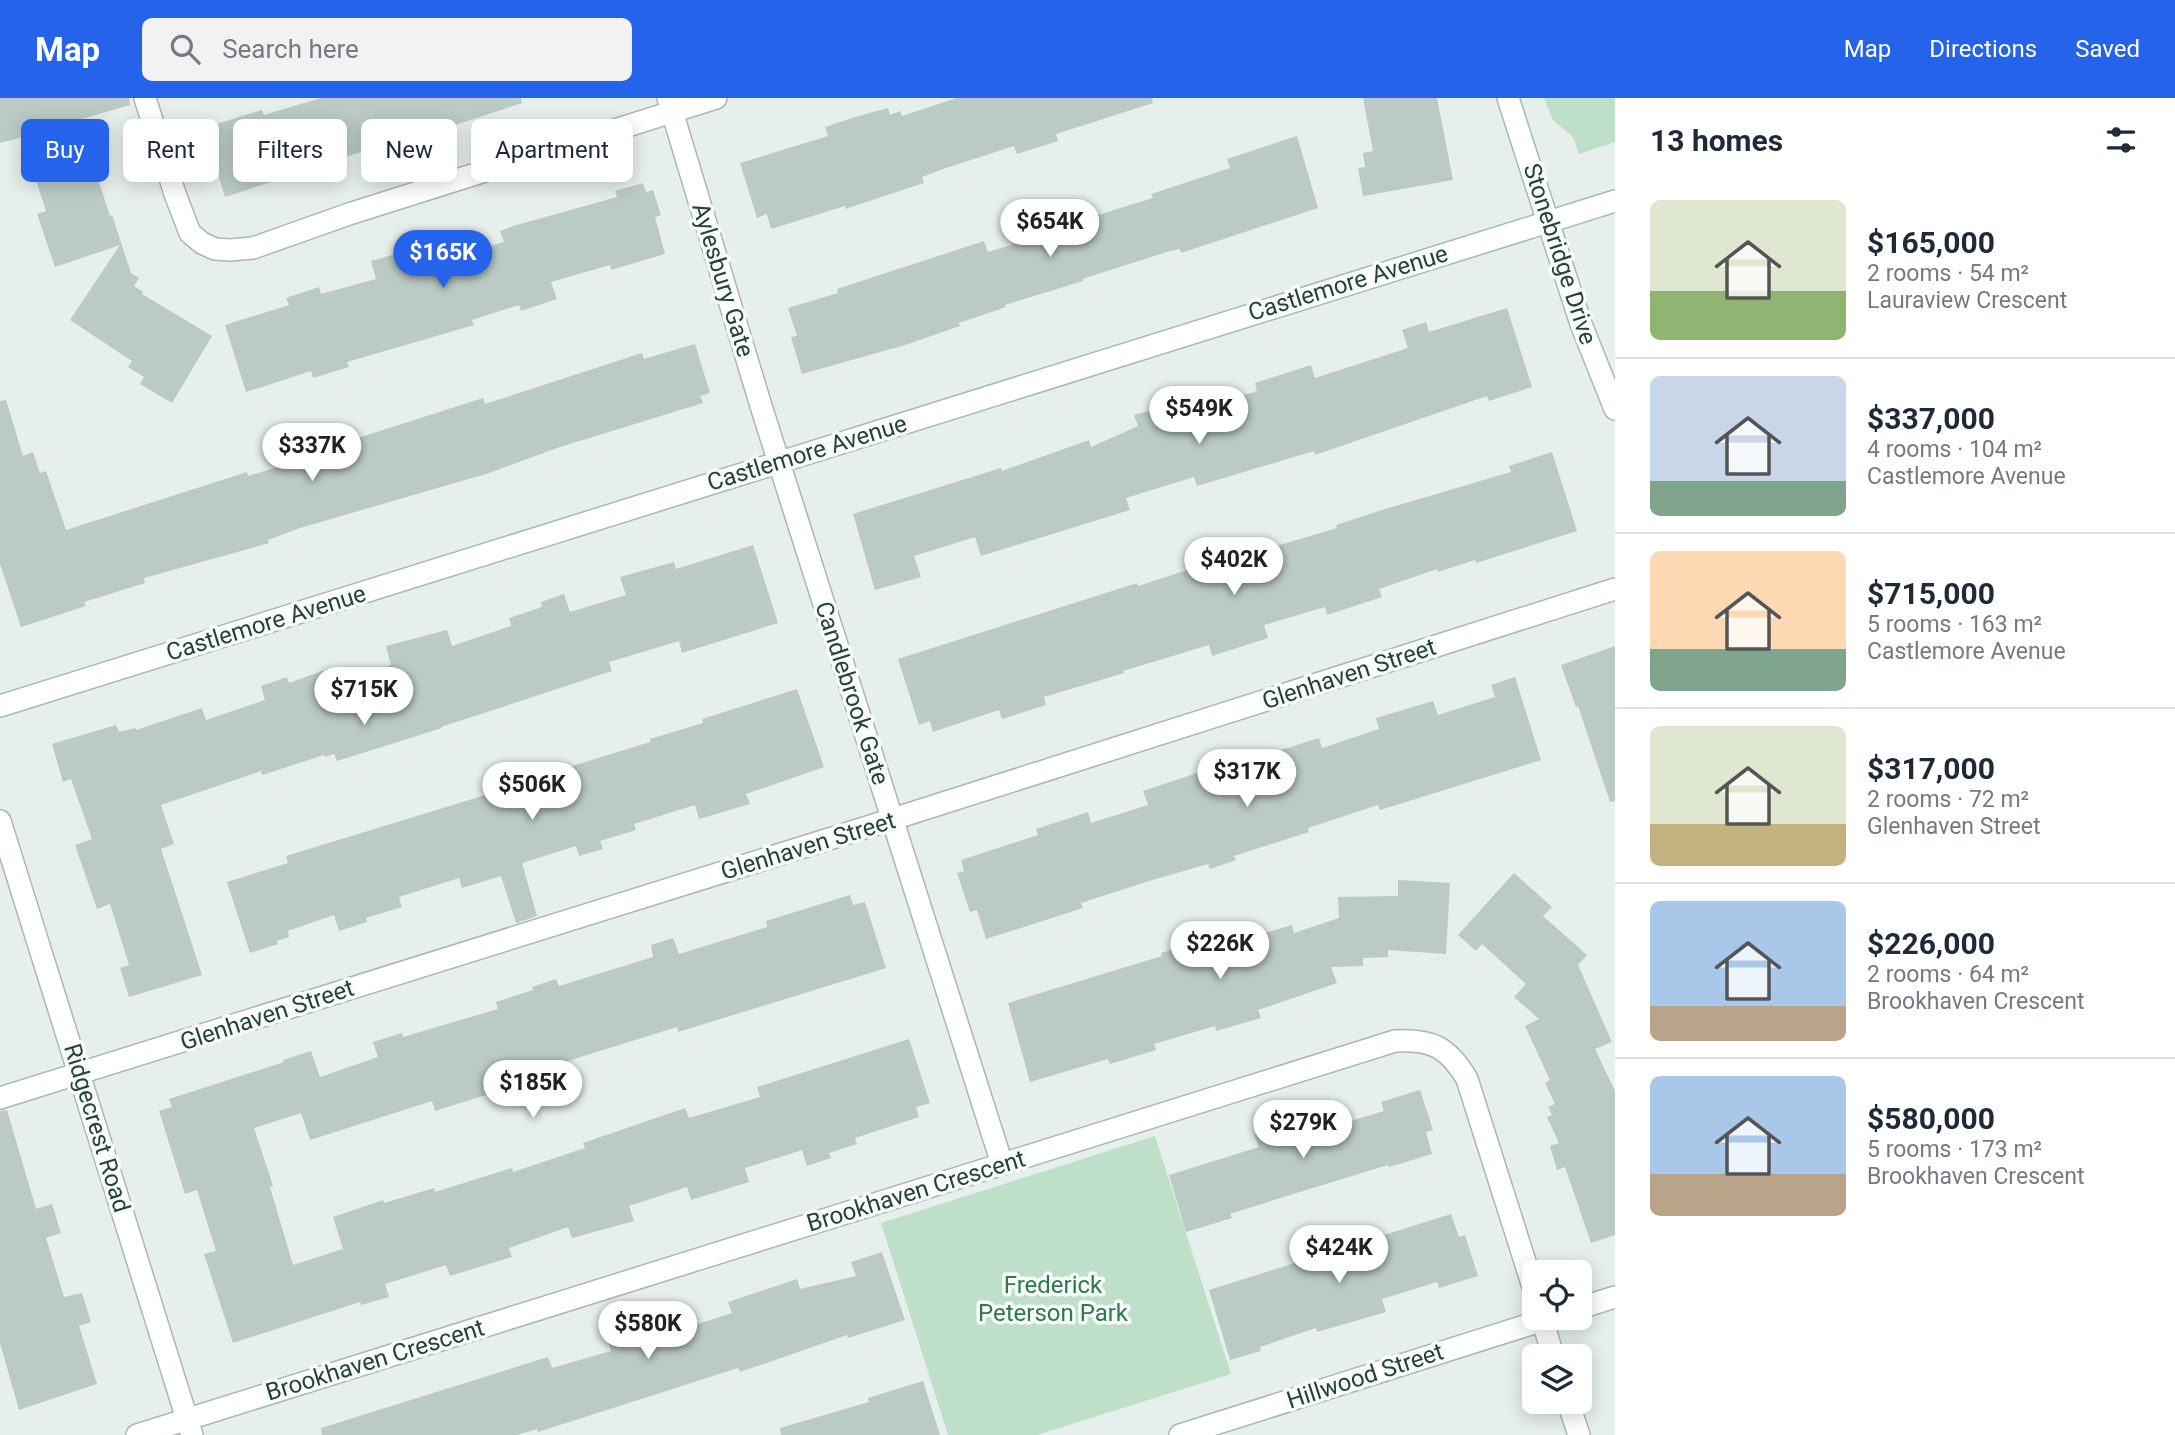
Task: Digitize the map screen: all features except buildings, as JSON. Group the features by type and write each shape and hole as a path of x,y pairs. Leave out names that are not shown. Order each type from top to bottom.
{"street":[{"path":"145,98 190,233 215,249 230,250 253,248 670,105 716,98"},
{"name":"Stonebridge Drive","path":"1508,98 1581,324 1615,409"},
{"name":"Aylesbury Gate","path":"670,105 779,462"},
{"name":"Castlemore Avenue","path":"0,706 1615,201"},
{"name":"Candlebrook Gate","path":"779,462 1002,1164"},
{"name":"Glenhaven Street","path":"0,1098 893,820 1615,589"},
{"name":"Ridgecrest Road","path":"0,821 189,1427"},
{"name":"Brookhaven Crescent","path":"137,1435 189,1427 1002,1164 1395,1041 1416,1040 1437,1046 1456,1060 1467,1079 1525,1260"},
{"path":"1592,1304 1615,1297"},
{"name":"Hillwood Street","path":"1180,1435 1522,1326"},
{"path":"1572,1414 1579,1435"}],"green space":[{"path":"1544,98 1615,98 1615,142 1579,154 1573,137 1553,120"},
{"name":"Frederick Peterson Park","path":"1155,1136 1231,1374 1037,1435 948,1435 881,1223"}]}
